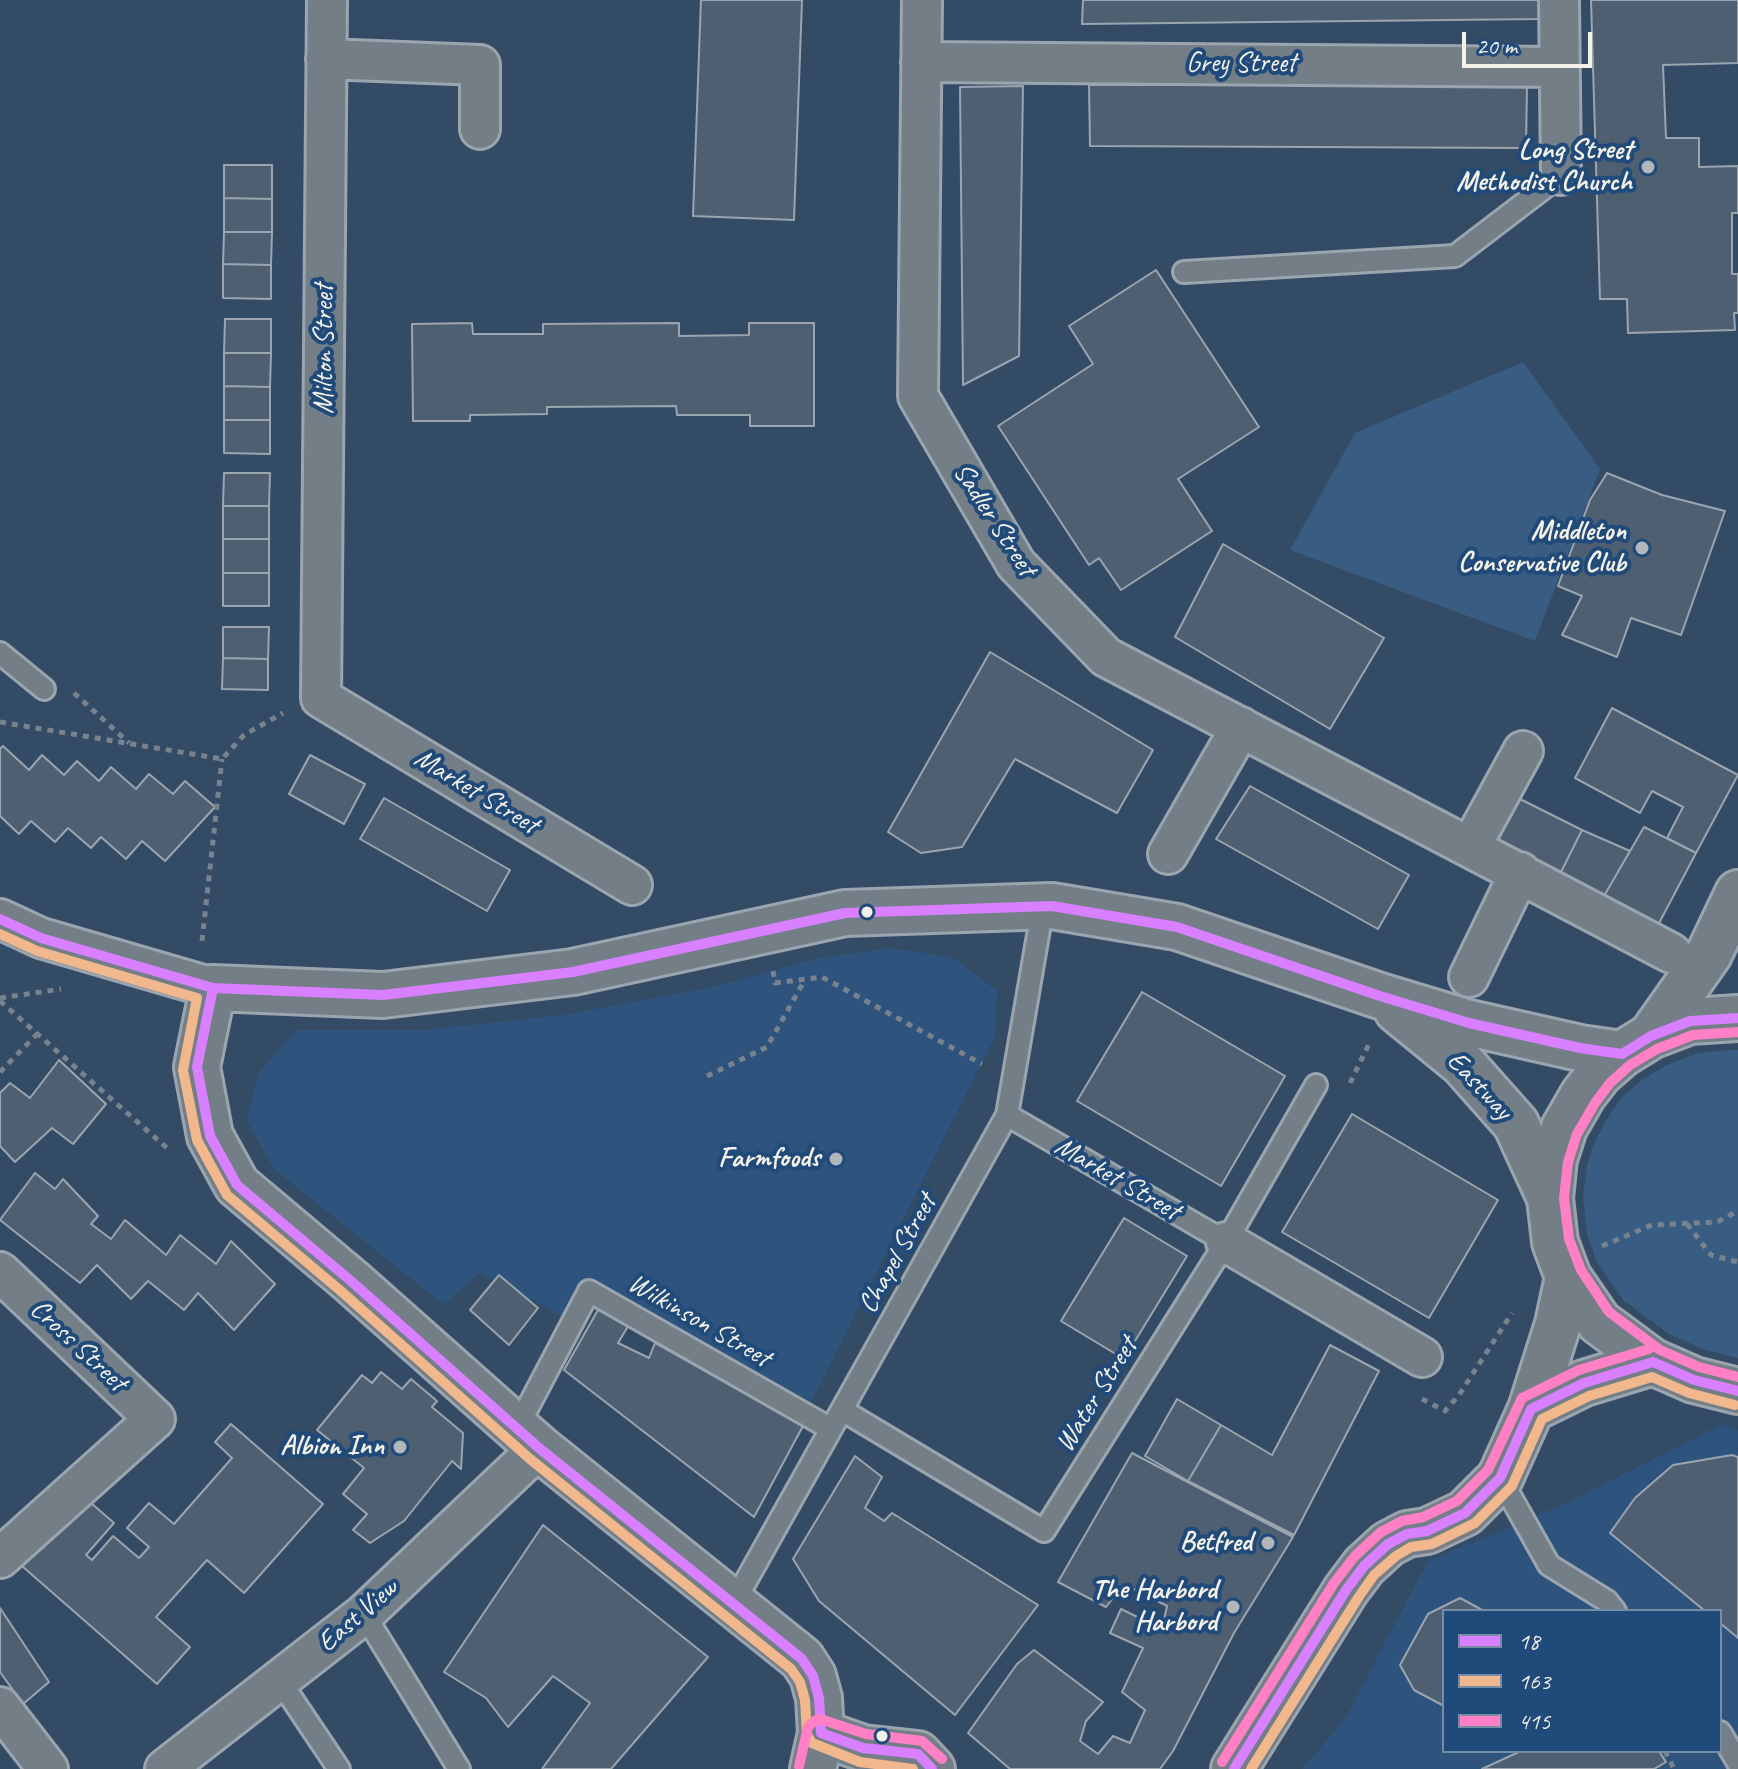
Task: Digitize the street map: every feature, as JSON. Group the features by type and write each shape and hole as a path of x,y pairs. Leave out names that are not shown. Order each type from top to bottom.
{"street":[{"name":"Milton Street","path":"321,698 327,0"},
{"name":"Sadler Street","path":"922,0 918,396 1016,564 1106,657 1671,953"},
{"path":"1559,0 1561,175"},
{"path":"326,59 480,65 480,129"},
{"name":"Grey Street","path":"921,62 1560,67"},
{"name":"Market Street","path":"321,698 632,885"},
{"path":"1168,854 1241,727"},
{"path":"1471,846 1523,751"},
{"path":"1469,977 1520,872"},
{"path":"1738,893 1709,954 1636,1045 1600,1073 1583,1095 1564,1128 1554,1159 1550,1198 1555,1242 1583,1262 1599,1322 1653,1362 1694,1380 1738,1391"},
{"name":"Eastway","path":"203,985 383,995 573,972 845,913 1043,906 1177,927 1378,1013 1462,1063 1516,1124 1550,1198"},
{"path":"0,919 41,938 203,985 197,1067 210,1136 237,1185 528,1438 802,1659 813,1676 819,1698 817,1751 863,1748 918,1754 932,1769"},
{"name":"Eastway","path":"1378,1013 1507,1032 1580,1048 1636,1045"},
{"path":"1636,1045 1690,1021 1738,1018"},
{"path":"1226,1242 1422,1357"},
{"path":"1234,1769 1364,1566 1388,1544 1407,1534 1427,1531 1465,1513 1500,1478 1531,1409 1558,1324 1583,1262"},
{"name":"Cross Street","path":"0,1272 155,1419 0,1558"},
{"path":"1531,1409 1584,1383 1653,1362"},
{"name":"East View","path":"165,1769 364,1614 528,1438"},
{"path":"0,1707 48,1769"}],"lane":[{"path":"1184,272 1455,256 1561,175"},
{"path":"0,653 44,689"},
{"name":"Chapel Street","path":"733,1604 1007,1115 1043,906"},
{"name":"Water Street","path":"842,1410 1044,1531 1226,1242 1316,1085"},
{"name":"Market Street","path":"1007,1115 1226,1242"},
{"name":"Wilkinson Street","path":"528,1438 589,1291 831,1429"},
{"path":"1500,1478 1549,1565 1607,1601 1613,1609"},
{"path":"364,1614 459,1769"},
{"path":"280,1681 339,1769"},
{"path":"1722,1735 1738,1763"}],"path":[{"path":"44,689 62,681 129,743"},
{"path":"203,985 202,941 222,759 244,735 300,703 321,698"},
{"path":"0,722 222,759"},
{"path":"707,1076 767,1047 803,979 822,977 996,1072 1014,1075"},
{"path":"1,1004 177,1157 210,1136"},
{"path":"1316,1085 1343,1096 1378,1013"},
{"path":"0,1072 38,1033"},
{"path":"1583,1262 1652,1225 1717,1222 1738,1211"},
{"path":"1687,1224 1711,1255 1738,1262"},
{"path":"1417,1397 1445,1411 1459,1395 1519,1302"}],"shaded area":[{"path":"1523,362 1600,469 1535,641 1290,550 1355,433"},
{"path":"892,948 954,958 997,991 996,1034 811,1402 588,1279 562,1316 479,1273 444,1305 273,1168 247,1120 258,1073 297,1030 424,1030 563,1015 713,987 818,958"},
{"path":"1738,1050 1738,1358 1705,1350 1669,1334 1623,1300 1597,1262 1587,1235 1583,1198 1587,1165 1595,1141 1624,1095 1665,1066 1698,1053"},
{"path":"1722,1424 1738,1431 1738,1769 1302,1769 1345,1719 1428,1561 1565,1504"}],"building":[{"path":"701,0 802,0 794,220 693,216"},
{"path":"1083,0 1540,0 1540,19 1082,24"},
{"name":"Long Street Methodist Church","path":"1591,0 1738,0 1738,63 1663,65 1666,138 1699,138 1699,167 1738,166 1738,213 1732,213 1732,274 1738,274 1735,330 1628,333 1627,299 1600,299"},
{"path":"1527,84 1526,148 1090,146 1089,85"},
{"path":"1023,86 1019,356 963,385 960,87"},
{"path":"224,165 272,165 272,199 224,198"},
{"path":"224,198 272,199 272,232 224,232"},
{"path":"224,232 272,232 271,265 223,264"},
{"path":"223,264 271,265 271,299 223,298"},
{"path":"1156,270 1259,427 1178,479 1212,531 1121,590 1099,558 1089,565 998,426 1093,364 1069,326"},
{"path":"225,319 271,319 271,353 224,353"},
{"path":"472,323 473,334 543,334 543,324 679,323 679,336 749,335 749,323 814,323 814,426 750,426 750,415 677,415 676,406 547,407 547,414 470,415 470,421 413,421 412,324"},
{"path":"224,353 271,353 270,387 224,386"},
{"path":"224,386 270,387 270,420 224,420"},
{"path":"224,420 270,420 270,454 224,453"},
{"path":"224,473 270,473 269,506 223,506"},
{"name":"Middleton Conservative Club","path":"1607,473 1662,495 1725,511 1681,635 1631,618 1617,657 1562,635 1582,596 1558,586 1590,500"},
{"path":"223,506 269,506 269,539 223,539"},
{"path":"223,539 269,539 269,573 223,573"},
{"path":"1223,544 1384,638 1330,729 1175,637"},
{"path":"223,573 269,573 269,606 223,606"},
{"path":"223,627 269,627 268,659 223,658"},
{"path":"990,652 1153,750 1117,813 1015,759 962,847 921,853 888,832"},
{"path":"223,658 268,659 268,690 222,689"},
{"path":"1612,708 1738,775 1696,853 1667,838 1683,807 1652,791 1640,813 1575,778"},
{"path":"3,746 29,770 42,755 64,775 77,761 99,781 111,767 136,789 149,774 173,794 185,781 215,807 165,861 142,841 126,859 101,837 91,848 68,828 55,842 31,821 19,834 0,816 0,749"},
{"path":"310,755 365,784 344,824 289,794"},
{"path":"1250,786 1409,875 1378,929 1216,839"},
{"path":"384,798 510,870 487,911 360,839"},
{"path":"1520,799 1582,830 1561,872 1498,840"},
{"path":"1644,827 1696,853 1657,927 1604,896"},
{"path":"1582,830 1630,851 1604,896 1561,872"},
{"path":"1142,992 1285,1076 1221,1186 1077,1101"},
{"path":"59,1060 106,1104 73,1144 52,1128 15,1162 0,1146 0,1093 10,1083 30,1098"},
{"path":"1352,1114 1498,1200 1429,1318 1282,1232"},
{"path":"35,1173 55,1189 63,1179 98,1216 91,1224 111,1239 125,1220 166,1255 180,1235 216,1264 231,1241 275,1284 234,1330 198,1293 184,1310 148,1281 131,1299 97,1265 80,1283 0,1220"},
{"path":"1124,1218 1187,1256 1124,1359 1061,1321"},
{"path":"499,1275 538,1308 509,1345 470,1310"},
{"path":"599,1308 630,1323 618,1343 649,1358 655,1343 803,1426 754,1517 564,1370"},
{"path":"1330,1345 1379,1371 1294,1535 1188,1481 1221,1425 1272,1455"},
{"name":"Albion Inn","path":"381,1372 402,1389 411,1379 437,1401 432,1407 463,1433 461,1469 452,1461 404,1521 370,1543 353,1530 367,1514 343,1494 364,1468 317,1430 362,1375 372,1383"},
{"path":"1177,1399 1221,1425 1188,1481 1145,1456"},
{"path":"231,1424 323,1504 244,1593 207,1560 156,1617 190,1647 157,1684 22,1566 83,1496 114,1523 86,1555 92,1560 113,1536 139,1558 149,1547 127,1528 149,1503 174,1524 232,1458 215,1442"},
{"path":"1132,1453 1293,1537 1234,1633 1173,1751 1160,1769 1010,1769 968,1733 1017,1664 1034,1650 1103,1702 1086,1721 1080,1741 1098,1754 1113,1736 1130,1743 1145,1710 1122,1692 1143,1648 1110,1633 1121,1609 1162,1629 1167,1606 1124,1584 1106,1607 1058,1582"},
{"path":"1732,1455 1738,1457 1738,1638 1722,1625 1722,1609 1703,1609 1610,1533 1635,1498 1673,1465"},
{"path":"855,1456 882,1477 865,1508 884,1521 892,1513 1038,1605 955,1715 819,1601 793,1559"},
{"path":"543,1525 708,1657 611,1769 542,1769 590,1703 553,1676 508,1727 486,1698 444,1672"},
{"path":"1460,1598 1480,1609 1442,1609 1442,1705 1414,1690 1400,1665 1428,1614"},
{"path":"0,1608 49,1682 23,1704 0,1672"},
{"path":"1517,1753 1660,1753 1666,1762 1654,1769 1482,1769"}],"transit line":[{"name":"18","path":"0,919 41,938 213,988 383,995 573,972 845,913 1052,906 1177,927 1469,1023 1580,1048 1622,1054 1651,1036 1690,1021 1738,1018"},
{"name":"163","path":"0,934 37,951 197,998 183,1070 197,1140 227,1195 342,1292 530,1459 791,1669 800,1682 805,1700 807,1735 812,1743 860,1762 913,1769"},
{"name":"18","path":"213,988 197,1067 210,1136 237,1185 351,1281 539,1448 802,1659 813,1676 819,1698 821,1733 863,1748 918,1754 932,1769"},
{"name":"415","path":"1738,1032 1693,1035 1657,1049 1630,1065 1610,1083 1577,1134 1568,1162 1564,1198 1569,1239 1581,1270 1609,1312 1660,1350 1699,1367 1738,1377"},
{"name":"415","path":"1222,1762 1334,1583 1355,1556 1381,1532 1457,1501 1488,1470 1522,1398 1579,1370 1649,1349"},
{"name":"18","path":"1234,1769 1364,1566 1388,1544 1407,1534 1427,1531 1465,1513 1500,1478 1531,1409 1584,1383 1653,1362 1694,1380 1738,1391"},
{"name":"163","path":"1251,1769 1374,1575 1411,1547 1432,1544 1475,1523 1512,1486 1542,1419 1589,1396 1652,1377 1689,1393 1735,1405"},
{"name":"415","path":"799,1766 808,1727 820,1719 866,1734 922,1741 942,1759"}],"place":[{"name":"Long Street Methodist Church","path":"1648,167"},
{"name":"Middleton Conservative Club","path":"1642,548"},
{"name":"Farmfoods","path":"836,1159"},
{"name":"Albion Inn","path":"400,1447"},
{"name":"Betfred","path":"1268,1543"},
{"name":"The Harbord Harbord","path":"1233,1607"}]}
